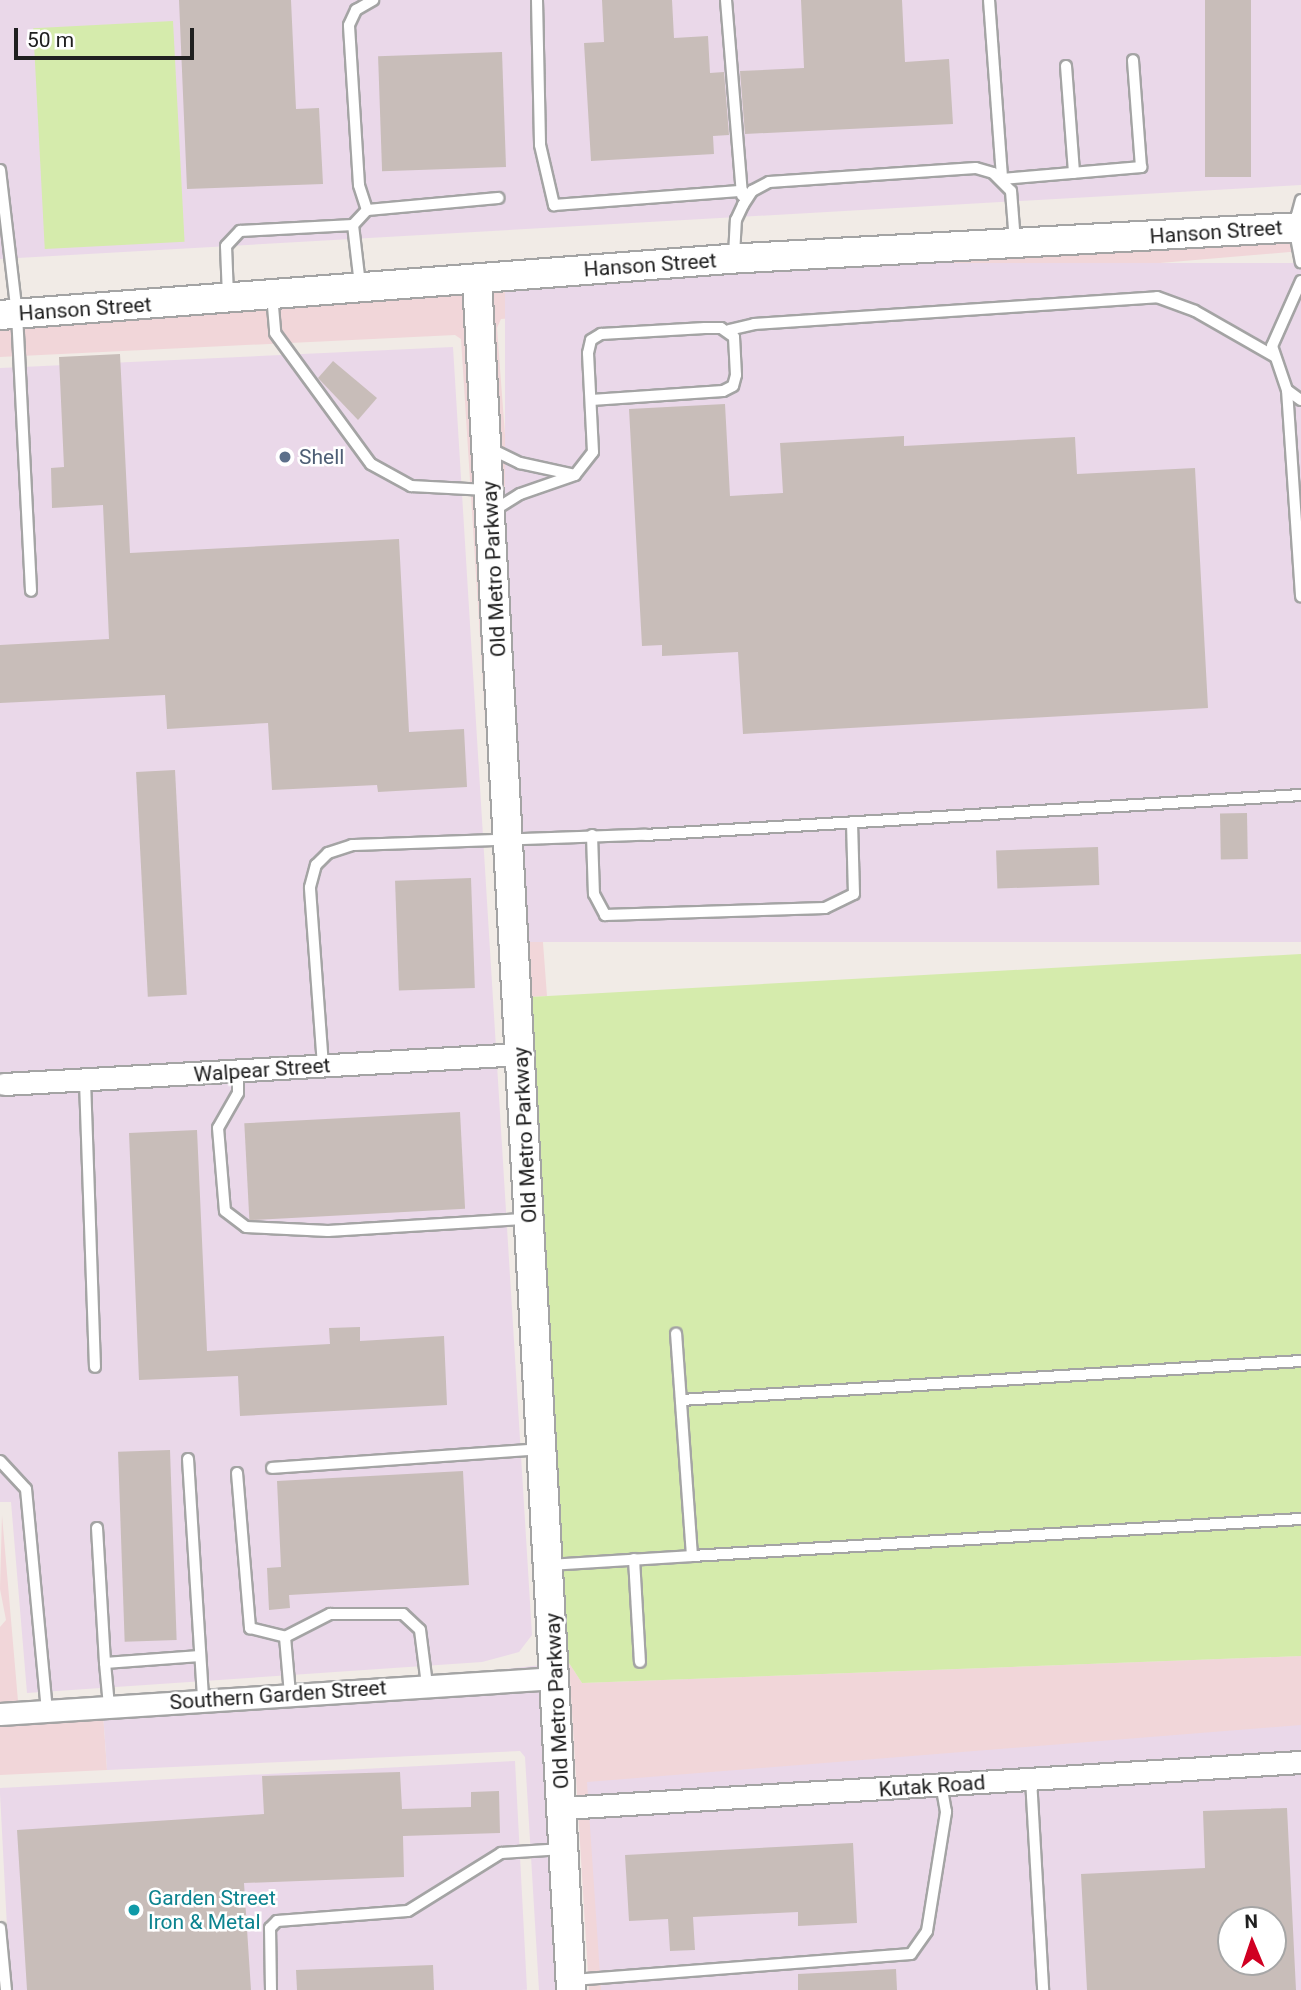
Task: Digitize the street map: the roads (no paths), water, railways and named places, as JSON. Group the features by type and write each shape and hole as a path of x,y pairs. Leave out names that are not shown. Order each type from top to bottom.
{"street":[{"name":"Hanson Street","path":"8,314 734,259 1298,227"},
{"name":"Old Metro Parkway","path":"477,280 510,838 571,1985"},
{"name":"Walpear Street","path":"4,1084 521,1054"},
{"name":"Southern Garden Street","path":"0,1714 556,1678"},
{"name":"Kutak Road","path":"563,1808 1301,1762"}],"lane":[{"path":"368,211 359,186 349,25 356,10 373,0"},
{"path":"537,0 540,145 554,205 742,191"},
{"path":"726,0 743,205"},
{"path":"989,0 1002,179 1011,191 1015,245"},
{"path":"734,259 736,220 752,191 769,182 976,168 1002,179 1141,167 1133,60"},
{"path":"1066,66 1074,173"},
{"path":"0,170 8,314 32,591"},
{"path":"228,298 226,246 240,231 353,225 368,211 498,198"},
{"path":"1301,200 1298,227 1301,262"},
{"path":"353,225 360,288"},
{"path":"1301,281 1277,333 1274,356 1287,390 1301,597"},
{"path":"272,295 275,333 371,464 411,486 490,501 575,475 593,452 588,353 592,340 601,334 729,330 754,324 1157,297 1195,311 1274,356"},
{"path":"591,400 723,391 733,386 736,375 734,337 729,330"},
{"path":"1287,390 1301,400"},
{"path":"487,447 520,463 575,475"},
{"path":"323,1066 310,887 316,865 328,853 352,845 852,822 1301,795"},
{"path":"592,835 594,894 605,915 825,908 854,894 852,822"},
{"path":"238,1071 238,1094 218,1128 225,1211 246,1227 328,1231 530,1219"},
{"path":"85,1081 95,1367"},
{"path":"676,1334 692,1556"},
{"path":"681,1400 1301,1361"},
{"path":"272,1468 543,1449"},
{"path":"188,1459 203,1700"},
{"path":"0,1461 26,1489 47,1710"},
{"path":"237,1473 250,1628 285,1637 330,1614 403,1614 420,1630 427,1685"},
{"path":"550,1565 1301,1519"},
{"path":"97,1528 109,1706"},
{"path":"634,1559 640,1662"},
{"path":"285,1637 290,1694"},
{"path":"105,1663 200,1656"},
{"path":"1031,1779 1043,1990"},
{"path":"571,1985 911,1954 927,1931 946,1812 942,1785"},
{"path":"271,1990 270,1928 277,1921 408,1912 501,1853 565,1849"},
{"path":"0,1928 6,1990"}],"place":[{"name":"Shell","path":"285,457"},
{"name":"Garden Street Iron & Metal","path":"134,1910"}]}
